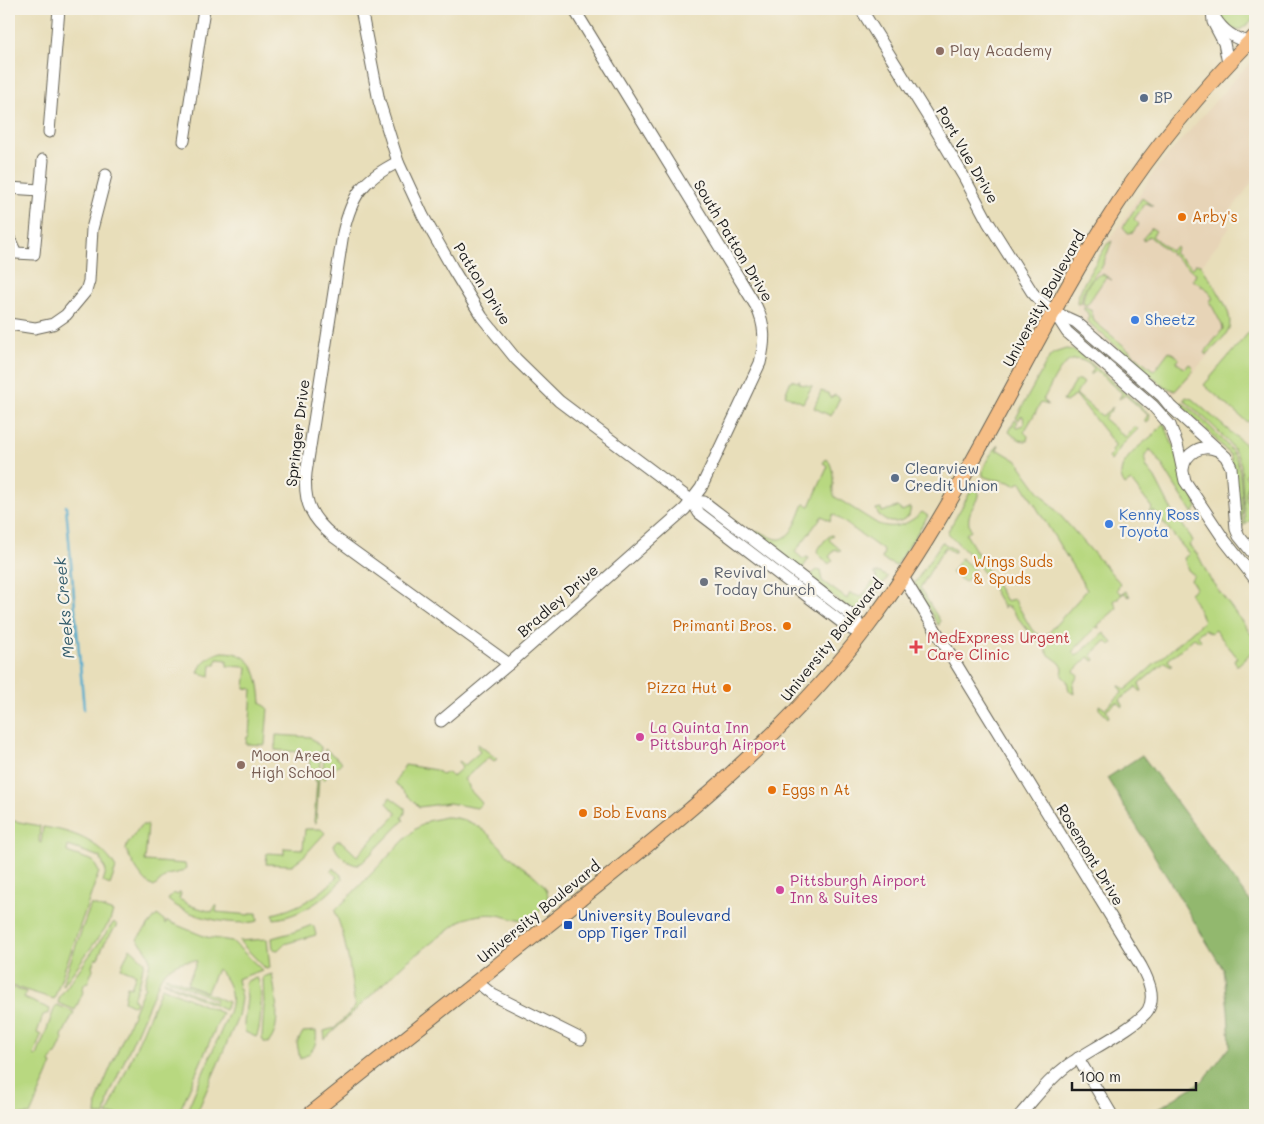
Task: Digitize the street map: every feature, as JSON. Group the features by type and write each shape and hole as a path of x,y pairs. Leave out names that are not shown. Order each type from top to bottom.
{"main road":[{"name":"University Boulevard","path":"309,1115 676,822 738,769 796,710 862,634 903,577 934,529 1054,312 1097,237 1134,179 1182,116 1228,63 1252,39"}],"street":[{"path":"49,132 59,9"},
{"path":"184,141 204,9"},
{"name":"Patton Drive","path":"361,9 379,101 398,162 424,216 482,317 512,353 553,395 573,412 692,501 704,502 856,619 862,634"},
{"name":"South Patton Drive","path":"574,9 747,290 763,320 765,335 760,363 701,488 692,501"},
{"name":"Port Vue Drive","path":"861,9 930,120 988,222 1028,286 1039,300 1054,312"},
{"path":"1213,12 1222,27 1237,40 1252,39"},
{"path":"1213,12 1213,22 1224,43 1228,63"},
{"path":"9,238 16,253 34,254 43,160"},
{"name":"Springer Drive","path":"398,162 376,174 360,188 351,204 347,217 306,473 306,496 310,510 334,538 509,664"},
{"path":"9,324 29,328 53,324 66,315 86,291 89,281 94,221 106,175"},
{"path":"9,188 40,190"},
{"path":"1054,312 1076,322 1162,396 1170,406 1226,457 1230,467 1236,529 1239,536 1255,556"},
{"path":"1054,312 1067,332 1153,406 1170,426 1177,444 1188,486 1225,542 1255,579"},
{"path":"1183,472 1186,460 1193,452 1206,447 1219,450"},
{"name":"Bradley Drive","path":"441,721 679,516 692,501"},
{"name":"Rosemont Drive","path":"903,577 1141,966 1150,990 1150,1003 1144,1014 1131,1025 1078,1058 1053,1077 1020,1115"},
{"path":"477,982 494,995 581,1039"},
{"path":"1078,1058 1112,1115"}],"shaded area":[{"path":"1255,59 1255,178 1223,221 1230,227 1202,265 1230,314 1230,324 1225,336 1177,391 1173,395 1168,395 1085,323 1078,312 1076,298 1108,241 1122,223 1156,169 1239,74"}],"green space":[{"path":"1218,9 1255,9 1255,17 1244,27 1236,30 1218,16"},
{"path":"1142,198 1153,206 1146,203 1134,219 1139,224 1133,232 1128,233 1123,227"},
{"path":"1152,228 1156,231 1152,236 1171,251 1176,246 1177,248 1174,253 1193,268 1197,263 1200,264 1225,304 1230,321 1229,328 1222,339 1206,355 1204,353 1223,329 1211,304 1210,300 1213,299 1208,290 1193,280 1196,274 1149,236 1143,241 1143,238"},
{"path":"1112,241 1102,267 1094,275 1083,292 1081,303 1077,304 1080,291 1089,274 1107,244"},
{"path":"1103,274 1112,280 1106,277 1087,305 1083,304 1085,293 1092,279"},
{"path":"1084,307 1092,311 1092,317 1095,322 1134,354 1131,359 1089,323 1087,320 1089,317"},
{"path":"1255,325 1255,419 1247,422 1204,385"},
{"path":"1066,349 1079,353 1145,410 1150,415 1147,423 1144,421 1148,415 1125,395 1119,399 1122,393 1096,371 1090,375 1094,368 1084,361 1076,359 1062,367 1057,374 1043,400 1048,405 1041,403 1024,432 1028,436 1027,441 1020,440 1011,434 1009,432 1015,420 1018,422 1015,426 1017,427 1024,423 1023,416 1019,420 1016,418 1050,356"},
{"path":"1169,351 1179,358 1176,362 1185,369 1189,364 1193,367 1192,372 1175,391 1165,388 1133,361 1136,356 1154,371"},
{"path":"791,380 798,382 799,380 800,384 812,386 803,403 785,395"},
{"path":"1076,380 1084,383 1076,394 1102,416 1113,407 1104,419 1125,437 1135,426 1138,429 1122,445 1111,461 1108,458 1112,453 1111,450 1116,446 1076,395 1066,402 1063,401"},
{"path":"821,391 828,393 830,398 835,395 840,398 831,416 814,408"},
{"path":"1186,397 1192,399 1255,453 1255,467 1253,466 1245,476 1249,480 1246,495 1248,504 1255,517 1245,525 1241,465 1238,456 1217,430 1185,401"},
{"path":"1181,402 1195,412 1212,429 1228,446 1237,460 1242,502 1243,526 1240,528 1231,456 1181,405"},
{"path":"1164,423 1197,507 1193,514 1150,449 1145,455 1147,468 1155,478 1171,509 1191,537 1193,541 1189,545 1198,555 1210,579 1252,635 1255,641 1255,651 1237,666 1234,661 1237,657 1215,630 1210,633 1205,629 1197,635 1201,640 1200,642 1194,638 1168,660 1171,667 1165,662 1139,684 1142,691 1136,687 1120,700 1123,707 1117,702 1106,711 1109,716 1108,718 1099,709 1099,705 1105,709 1122,693 1119,686 1125,690 1204,621 1190,593 1196,588 1191,580 1194,575 1188,570 1184,558 1189,554 1154,511 1148,513 1152,508 1131,481 1125,485 1121,478 1124,463"},
{"path":"999,445 996,451 999,450 1019,462 1037,489 1120,583 1117,590 1121,594 1126,591 1130,596 1124,593 1114,601 1117,608 1098,625 1099,628 1096,627 1072,652 1076,656 1104,633 1113,643 1110,645 1106,641 1091,655 1095,659 1094,661 1088,657 1074,671 1078,676 1073,684 1074,694 1069,691 1067,681 1062,676 1063,668 1060,663 1048,654 1045,648 1010,608 1005,606 1004,608 979,565 948,533 971,491 974,488 977,489 977,498 969,517 971,530 966,534 1006,601 1014,599 1032,630 1044,638 1087,590 1021,482 1015,485 1007,481 983,476 988,459"},
{"path":"826,459 829,461 832,471 835,497 878,524 884,526 902,525 922,512 928,516 896,566 882,559 884,551 833,514 830,521 822,516 795,552 803,559 809,558 801,571 754,535 758,531 772,538 782,539 791,532 804,504 810,506 828,466 823,463"},
{"path":"897,507 902,511 911,507 909,516 899,521 890,522 882,518 876,509 881,508 882,512"},
{"path":"831,535 833,536 829,540 841,550 835,549 829,557 833,560 829,564 817,551"},
{"path":"942,542 955,550 955,552 945,547 920,588 940,621 938,625 914,584"},
{"name":"Wings Suds & Spuds","path":"961,558 975,570 974,574 965,582 951,573"},
{"path":"817,570 820,571 822,581 847,599 850,593 861,597 877,577 874,573 880,573 888,577 865,609 858,612 843,604 811,579 812,574"},
{"path":"223,652 243,656 254,668 259,684 261,703 268,708 265,745 246,744 247,737 249,736 252,689 245,688 247,667 227,666 227,660 217,659 216,665 211,665 210,676 198,673 201,665 207,659"},
{"path":"276,735 310,737 321,747 316,823 314,822 317,781 315,781 316,775 309,774 310,753 275,750"},
{"path":"478,744 497,759 494,761 489,757 464,779 469,789 482,803 477,808 449,803 419,807 395,783 405,765 436,770 442,775 447,772 452,777 462,768 459,761 465,765 480,752 477,747"},
{"path":"325,749 342,762 324,780 322,778"},
{"path":"1142,755 1255,908 1255,1115 1148,1115 1204,1080 1230,1046 1223,969 1107,778"},
{"path":"390,797 405,808 402,818 404,820 363,862 357,865 346,860 339,854 334,844 337,841 341,841 357,856 397,814 387,803"},
{"path":"452,817 472,823 484,831 511,858 540,881 548,895 546,903 536,915 527,920 488,914 473,916 460,921 405,963 325,1039 324,1031 335,1028 355,1007 349,962 335,911 414,830 428,821"},
{"path":"9,820 40,826 39,842 41,843 43,827 64,831 84,839 102,851 116,868 110,885 103,882 106,871 100,857 68,846 67,852 93,861 99,872 54,999 9,985"},
{"path":"141,825 148,825 145,861 185,864 186,868 181,872 167,875 154,887 141,876 126,850 127,845"},
{"path":"305,829 321,829 325,833 304,856 292,865 266,864 267,853 284,854 284,848 303,849"},
{"path":"333,868 341,875 342,879 329,893 293,915 274,919 273,914 300,905 330,884 337,877 331,871"},
{"path":"180,892 179,899 192,906 212,912 216,905 216,912 250,915 251,913 257,913 258,921 236,923 198,916 176,906 168,900 173,893 178,895"},
{"path":"91,904 113,912 109,923 63,986 64,979"},
{"path":"157,915 165,921 165,924 167,921 206,937 232,941 262,970 237,979 241,998 238,1017 196,1115 185,1115 228,1015 231,1002 230,990 226,979 217,969 207,992 187,984 197,961 177,964 168,969 161,977 109,1096 105,1115 96,1115 97,1102 101,1090 145,986 150,960 147,951 137,939"},
{"path":"114,922 117,925 105,942 98,958 95,959 88,982 85,983 75,1010 58,1003 60,996"},
{"path":"312,925 316,935 284,944 278,950 273,949 272,938"},
{"path":"267,939 270,968 266,969 239,941"},
{"path":"130,948 144,961 141,977 133,999 136,1002 134,1006 124,1001 127,986 131,987 136,974 121,968"},
{"path":"272,974 277,1020 273,1037 268,1043 264,1042 262,1038 263,977"},
{"path":"166,976 228,1002 225,1010 163,982 215,1003 216,1000 165,978"},
{"path":"257,978 260,989 261,1008 260,1026 256,1037 245,1032 244,1023 247,998 245,983"},
{"path":"9,987 26,992 24,998 50,1009 49,1013 43,1015 37,1033 41,1035 34,1055 37,1056 55,1007 57,1005 74,1012 62,1036 63,1039 56,1055 53,1056 50,1063 52,1064 30,1115 9,1115"},
{"path":"162,987 222,1013 178,1115 107,1115"},
{"path":"316,1031 315,1045 308,1054 300,1059 297,1043 303,1032"}],"waterway":[{"name":"Meeks Creek","path":"66,506 84,709"}],"place":[{"name":"Play Academy","path":"940,51"},
{"name":"BP","path":"1144,98"},
{"name":"Arby's","path":"1182,217"},
{"name":"Sheetz","path":"1135,320"},
{"name":"Clearview Credit Union","path":"895,478"},
{"name":"Kenny Ross Toyota","path":"1109,524"},
{"name":"Wings Suds & Spuds","path":"963,571"},
{"name":"Revival Today Church","path":"704,582"},
{"name":"Primanti Bros.","path":"787,626"},
{"name":"MedExpress Urgent Care Clinic","path":"916,647"},
{"name":"Pizza Hut","path":"727,688"},
{"name":"La Quinta Inn Pittsburgh Airport","path":"640,737"},
{"name":"Moon Area High School","path":"241,765"},
{"name":"Eggs n At","path":"772,790"},
{"name":"Bob Evans","path":"583,813"},
{"name":"Pittsburgh Airport Inn & Suites","path":"780,890"},
{"name":"University Boulevard opp Tiger Trail","path":"568,925"}]}
